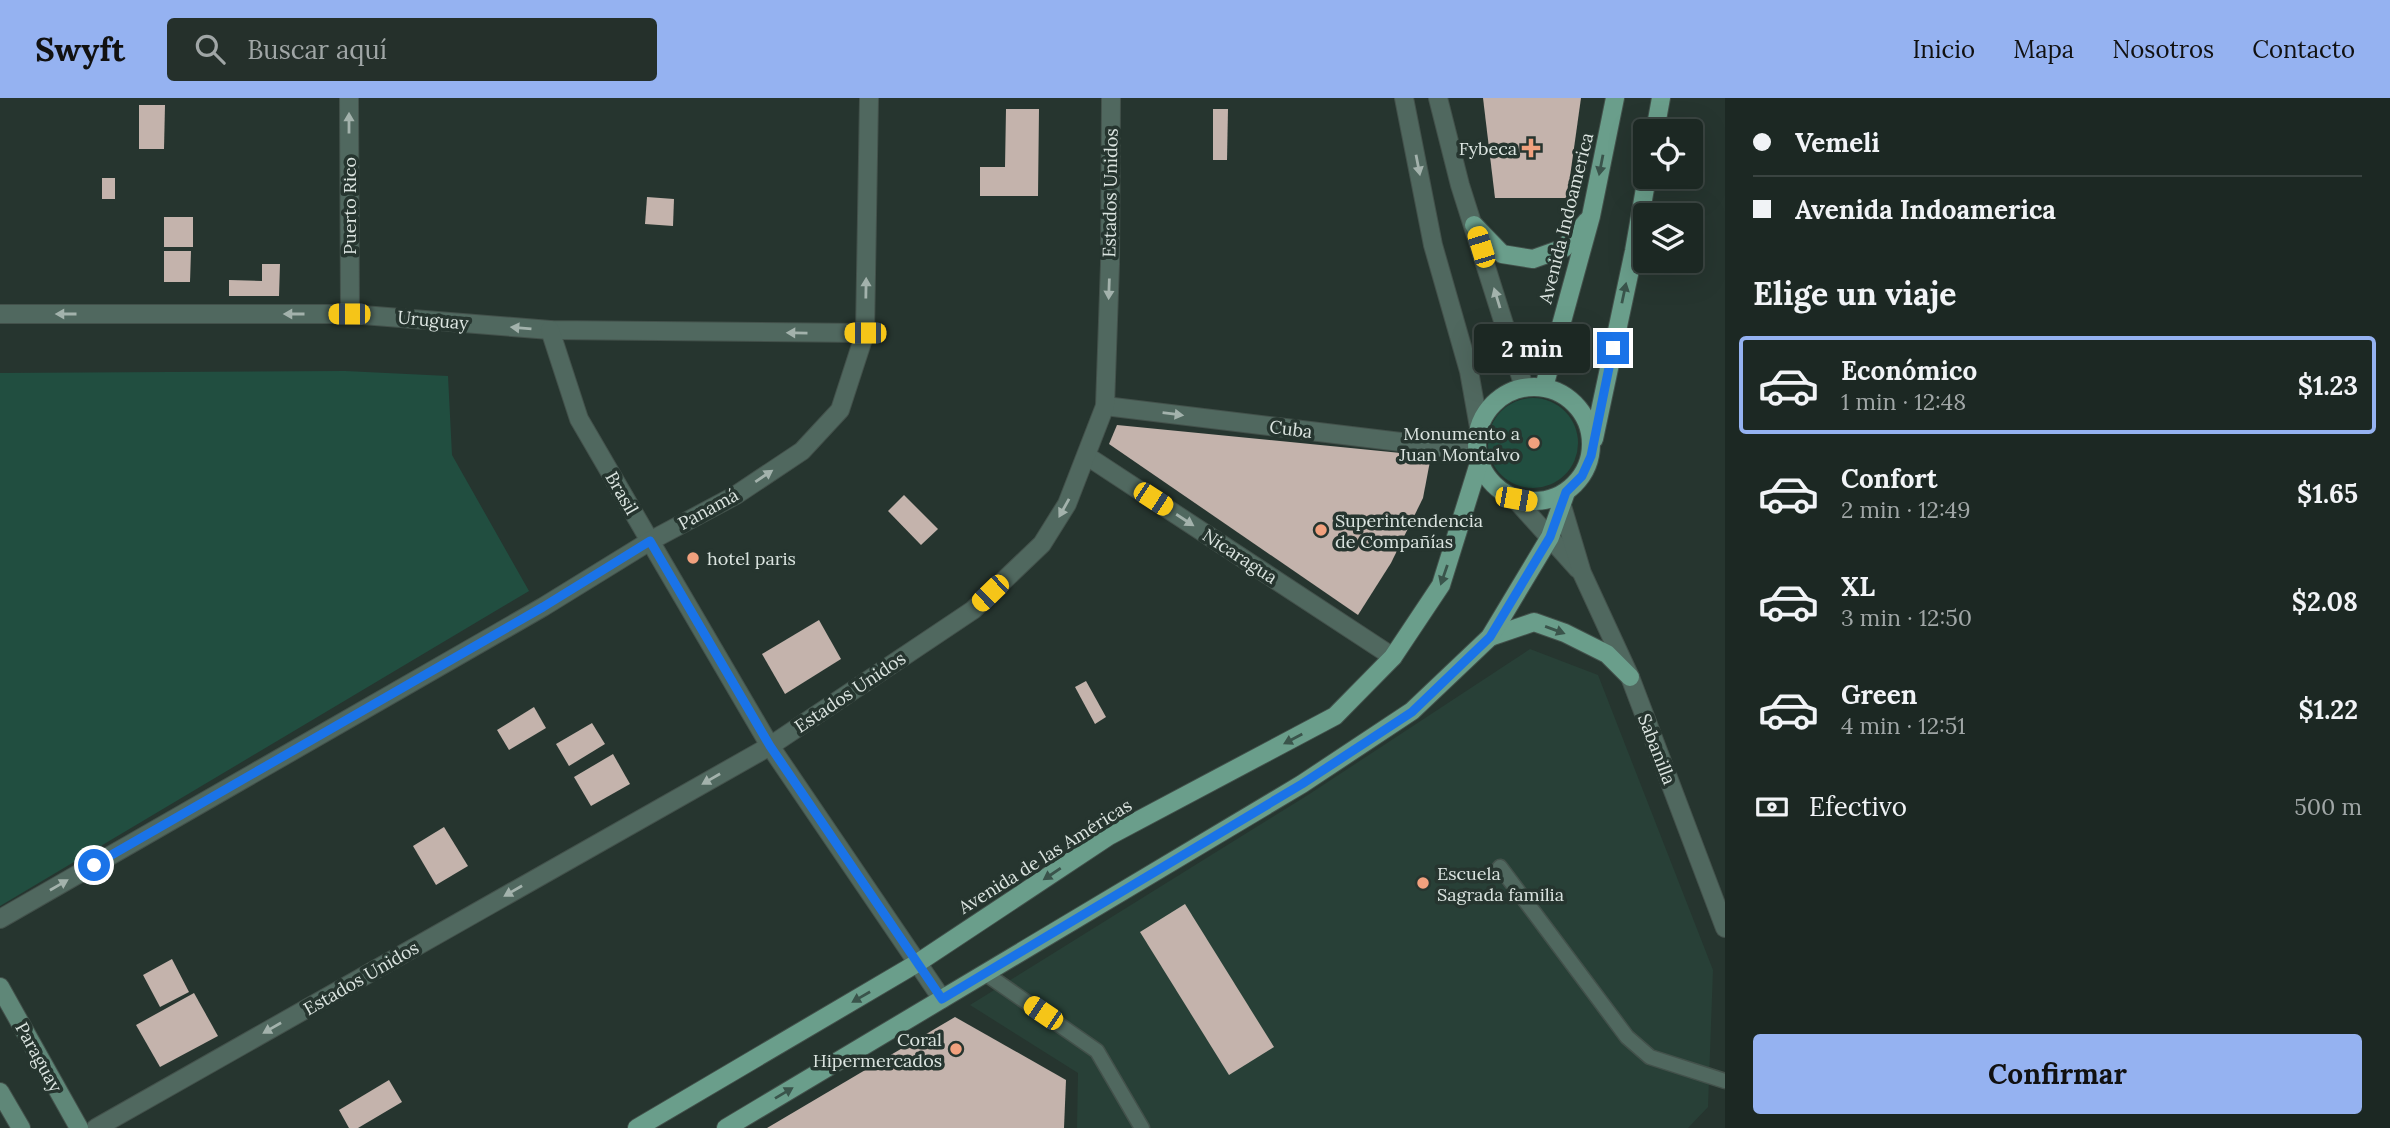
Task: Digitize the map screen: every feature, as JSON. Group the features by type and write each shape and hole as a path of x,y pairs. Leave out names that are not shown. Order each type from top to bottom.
{"main road":[{"name":"Avenida Indoamerica","path":"1544,387 1591,216 1615,98"},
{"path":"1657,119 1661,98"},
{"path":"726,1128 1302,784 1412,712 1490,637 1550,537 1564,499 1582,476 1591,456 1645,189"},
{"path":"1474,225 1502,254 1533,259 1564,248 1591,216"},
{"path":"1564,499 1516,499 1500,491 1488,479 1478,459 1479,427 1489,409 1504,395 1524,387 1544,387 1561,393 1576,404 1586,419 1591,437 1591,456"},
{"name":"Avenida de las Américas","path":"637,1128 919,962 1109,836 1335,716 1393,657 1441,585 1478,459"},
{"path":"1490,637 1534,622 1565,633 1607,654 1630,677"},
{"name":"Paraguay","path":"0,987 79,1128"},
{"path":"0,1092 21,1128"}],"street":[{"name":"Puerto Rico","path":"349,98 349,314"},
{"name":"Panamá","path":"0,919 543,607 650,541 736,495 802,451 840,410 865,333 869,98"},
{"name":"Estados Unidos","path":"96,1128 770,746 973,610 1042,544 1067,504 1105,406 1111,98"},
{"path":"1404,98 1433,245 1469,371 1479,427"},
{"path":"1438,98 1460,185 1524,387"},
{"name":"Uruguay","path":"0,314 349,314 551,330 865,333"},
{"name":"Brasil","path":"551,330 579,419 650,541 770,746 942,999"},
{"name":"Cuba","path":"1105,406 1441,447 1478,459"},
{"name":"Nicaragua","path":"1087,456 1393,657"},
{"name":"Sabanilla","path":"1516,499 1582,573"},
{"name":"Sabanilla","path":"1564,499 1582,573 1630,677 1725,928"}],"lane":[{"path":"1500,867 1627,1037 1650,1057 1725,1081"},
{"path":"986,974 1097,1051 1142,1128"}],"shaded area":[{"path":"345,371 448,376 452,455 529,591 0,906 0,373"},
{"path":"1533,398 1550,401 1565,411 1575,426 1578,443 1575,460 1565,475 1550,485 1533,488 1516,485 1501,475 1491,460 1488,443 1491,426 1501,411 1516,401"},
{"name":"Escuela Sagrada familia","path":"1530,649 1598,675 1713,970 1708,1107 1688,1128 1077,1128 1078,1073 970,1005 1308,795"}],"building":[{"name":"Fybeca","path":"1483,98 1581,98 1567,198 1495,198"},
{"path":"139,105 165,105 164,149 139,149"},
{"path":"1006,109 1039,109 1038,196 980,196 980,167 1005,167"},
{"path":"1213,109 1228,109 1227,160 1213,160"},
{"path":"102,178 115,178 115,199 102,199"},
{"path":"647,197 674,199 673,226 645,224"},
{"path":"164,217 193,217 193,247 164,247"},
{"path":"164,251 191,251 190,282 164,282"},
{"path":"262,264 280,264 279,296 229,296 229,280 262,281"},
{"name":"Superintendencia de Compañías","path":"1117,425 1431,456 1423,498 1391,563 1358,615 1109,444"},
{"path":"904,495 938,529 921,545 888,511"},
{"path":"819,620 841,659 785,694 762,654"},
{"path":"1086,681 1106,717 1095,724 1075,687"},
{"path":"534,707 546,728 509,750 497,730"},
{"path":"592,723 605,744 569,766 556,744"},
{"path":"613,754 630,784 591,806 574,777"},
{"path":"444,827 468,866 436,885 413,846"},
{"path":"1185,904 1274,1047 1229,1075 1140,932"},
{"path":"172,959 189,992 160,1007 143,975"},
{"path":"194,993 218,1036 160,1067 136,1025"},
{"name":"Coral Hipermercados","path":"955,1017 1066,1080 1064,1128 767,1128"},
{"path":"389,1080 402,1102 358,1128 349,1128 339,1110"}],"place":[{"name":"Fybeca","path":"1531,148"},
{"name":"Monumento a Juan Montalvo","path":"1534,443"},
{"name":"Superintendencia de Compañías","path":"1321,530"},
{"name":"hotel paris","path":"693,558"},
{"name":"Escuela Sagrada familia","path":"1423,883"},
{"name":"Coral Hipermercados","path":"956,1049"}],"route":[{"path":"94,865 543,607 650,541 770,746 942,999 1302,784 1412,712 1490,637 1550,537 1566,492 1582,476 1591,456 1613,348"}]}
